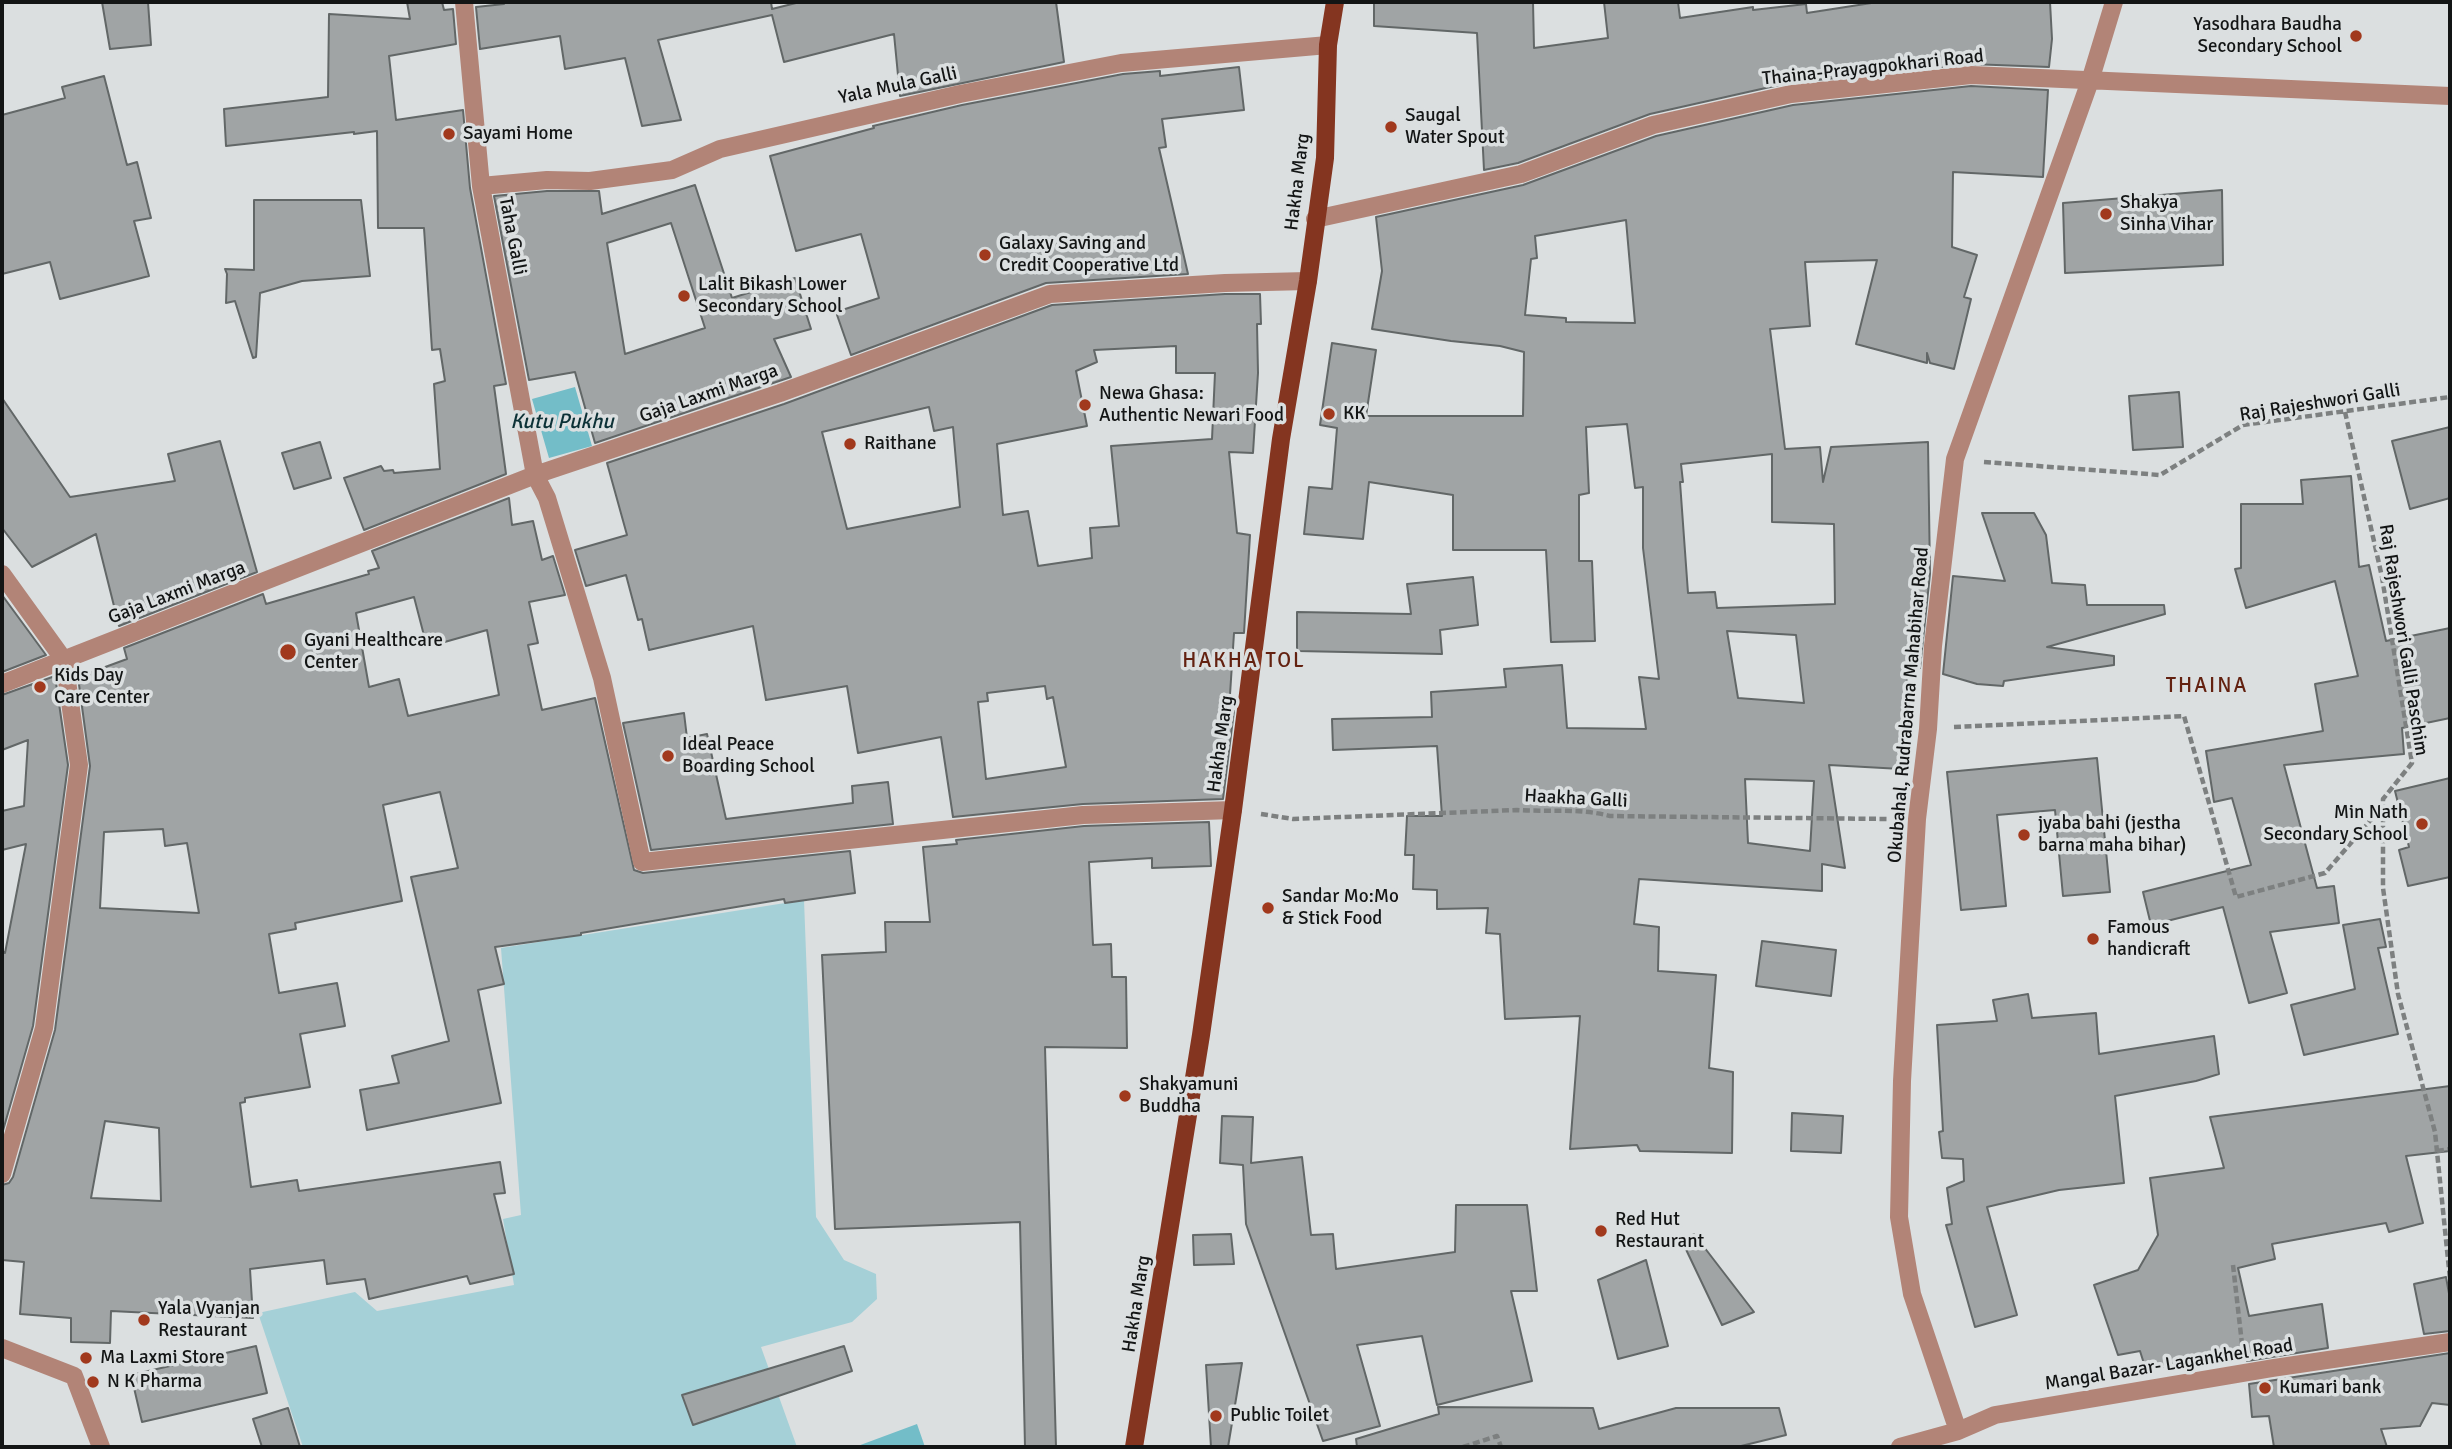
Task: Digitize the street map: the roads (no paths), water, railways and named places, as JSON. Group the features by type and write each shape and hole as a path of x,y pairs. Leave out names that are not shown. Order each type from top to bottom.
{"main road":[{"name":"Hakha Marg","path":"1134,1447 1201,1035 1281,439 1308,281 1325,158 1328,45 1335,2"}],"street":[{"name":"Taha Galli","path":"464,2 481,186 535,475 547,498 602,678 642,862 1083,815 1233,810"},
{"name":"Okubahal, Rudrabarna Mahabihar Road","path":"1958,1431 1912,1294 1899,1217 1902,1081 1917,819 1933,646 1955,459 2090,81 2114,2"},
{"name":"Yala Mula Galli","path":"481,186 547,180 590,181 672,170 720,149 973,91 1121,63 1328,45"},
{"name":"Thaina-Prayagpokhari Road","path":"1315,219 1521,174 1653,125 1791,94 1971,75 2450,96"},
{"name":"Gaja Laxmi Marga","path":"2,684 535,475 780,393 1050,294 1308,281"},
{"path":"2,574 64,660 79,765 44,1028 2,1174"},
{"name":"Mangal Bazar- Lagankhel Road","path":"1900,1447 1958,1431 1995,1415 2450,1342"},
{"path":"2,1348 74,1376 101,1447"}],"water":[{"name":"Kutu Pukhu","path":"575,387 592,446 549,458 532,399"},
{"path":"917,1424 925,1447 855,1447"}],"place":[{"name":"Yasodhara Baudha Secondary School","path":"2356,36"},
{"name":"Saugal Water Spout","path":"1391,127"},
{"name":"Sayami Home","path":"449,134"},
{"name":"Shakya Sinha Vihar","path":"2106,214"},
{"name":"Galaxy Saving and Credit Cooperative Ltd","path":"985,255"},
{"name":"Lalit Bikash Lower Secondary School","path":"684,296"},
{"name":"Newa Ghasa: Authentic Newari Food","path":"1085,405"},
{"name":"KK","path":"1329,414"},
{"name":"Raithane","path":"850,444"},
{"name":"Gyani Healthcare Center","path":"288,652"},
{"name":"Kids Day Care Center","path":"40,687"},
{"name":"Ideal Peace Boarding School","path":"668,756"},
{"name":"Min Nath Secondary School","path":"2422,824"},
{"name":"jyaba bahi (jestha barna maha bihar)","path":"2024,835"},
{"name":"Sandar Mo:Mo & Stick Food","path":"1268,908"},
{"name":"Famous handicraft","path":"2093,939"},
{"name":"Shakyamuni Buddha","path":"1125,1096"},
{"name":"Red Hut Restaurant","path":"1601,1231"},
{"name":"Yala Vyanjan Restaurant","path":"144,1320"},
{"name":"Ma Laxmi Store","path":"86,1358"},
{"name":"N K Pharma","path":"93,1382"},
{"name":"Kumari bank","path":"2265,1388"},
{"name":"Public Toilet","path":"1216,1416"}],"district":[{"name":"HAKHA TOL","path":"1244,661"},
{"name":"THAINA","path":"2207,686"}]}
